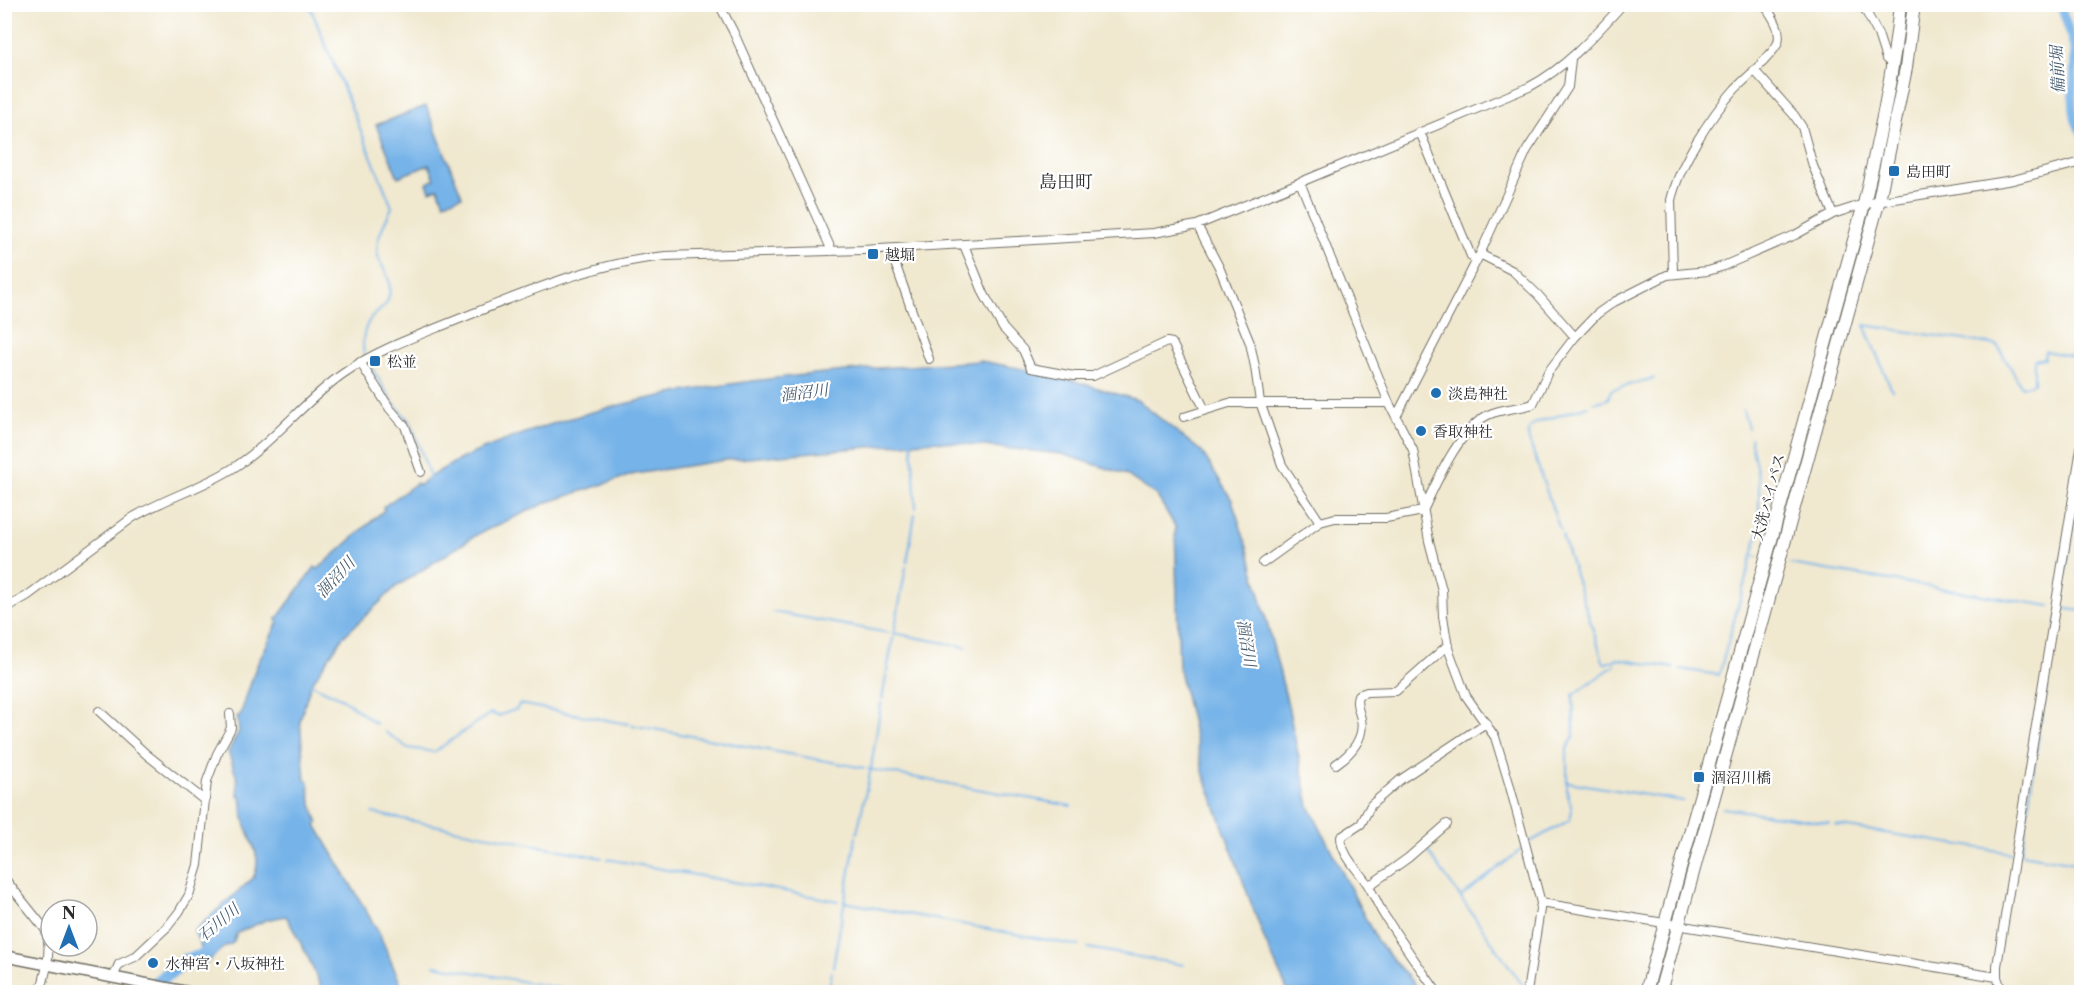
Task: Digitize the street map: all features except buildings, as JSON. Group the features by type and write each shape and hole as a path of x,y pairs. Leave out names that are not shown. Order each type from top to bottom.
{"highway":[{"name":"大洗バイパス","path":"1646,993 1864,204 1893,65 1900,4"},
{"name":"大洗バイパス","path":"1678,925 1879,200 1906,68 1914,4"},
{"path":"1660,993 1678,925"}],"main road":[{"path":"4,956 187,993"}],"street":[{"path":"719,4 832,251"},
{"path":"4,609 27,596 132,518 229,471 260,448 334,380 360,362 414,336 544,285 592,269 640,258 890,249 1154,234 1197,225 1529,87 1557,71 1571,59 1623,4"},
{"path":"1673,273 1671,200 1676,182 1687,160 1734,91 1777,46 1779,40 1776,24 1764,4"},
{"path":"1862,4 1878,34 1886,59 1893,65"},
{"path":"1396,417 1478,258 1527,150 1568,87 1571,59"},
{"path":"1754,70 1794,114 1802,127 1813,166 1833,214"},
{"path":"1420,132 1471,256 1513,271 1575,337"},
{"path":"1423,511 1444,469 1465,436 1488,415 1533,404 1548,372 1575,337 1597,314 1614,302 1673,273 1708,271 1721,267 1795,235 1833,214 1864,204 2013,180 2082,162"},
{"path":"1300,183 1389,403 1413,450 1423,511 1442,590 1443,616 1448,645 1466,696 1495,737 1509,783 1540,903 1527,993"},
{"path":"1197,225 1219,267 1250,343 1260,402 1282,465 1320,522"},
{"path":"964,245 984,294 1003,328 1023,350 1031,368 1074,375 1093,375 1167,342 1172,343 1205,410"},
{"path":"890,249 929,359"},
{"path":"360,362 390,409 405,426 421,472"},
{"path":"1184,417 1229,402 1389,403"},
{"path":"2002,993 1996,976 1996,966 2082,442"},
{"path":"1263,563 1320,522 1335,518 1386,518 1423,511"},
{"path":"1336,764 1352,751 1362,730 1357,705 1358,695 1367,692 1396,692 1448,645"},
{"path":"99,711 204,800"},
{"path":"115,978 119,964 135,957 168,926 189,895 199,854 207,782 217,754 231,728 230,714"},
{"path":"1437,993 1383,914 1368,884 1354,866 1341,842 1341,837 1361,824 1371,805 1400,780 1486,723"},
{"path":"1368,884 1373,883 1408,858 1447,824"},
{"path":"4,878 45,929 48,936 47,965 40,993"},
{"path":"1540,903 1996,976"}],"water":[{"path":"426,106 462,196 444,203 438,188 430,191 427,183 435,179 429,165 398,177 376,125"},
{"name":"涸沼川","path":"981,361 1055,375 1137,400 1202,452 1232,500 1251,560 1287,701 1309,806 1377,941 1421,992 1288,992 1265,941 1204,775 1179,670 1175,526 1157,496 1125,474 1062,454 935,441 726,460 635,474 548,502 478,534 397,586 342,638 311,684 300,720 305,780 308,780 311,802 318,823 316,825 379,933 404,992 323,992 308,957 286,916 266,920 237,933 233,943 224,947 203,966 201,947 194,931 253,878 256,871 257,858 245,823 241,796 238,796 237,778 228,752 239,731 237,716 240,716 256,667 278,622 276,620 315,567 318,569 384,510 383,507 417,483 419,485 475,452 567,419 625,404 743,382 863,369"}],"waterway":[{"path":"309,4 392,207 381,231 377,247 379,260 388,277 390,291 387,303 372,317 365,331 363,342 365,357"},
{"name":"備前堀","path":"2060,4 2073,49 2074,116 2082,134"},
{"path":"1892,390 1864,325 1997,345 2022,387 2034,383 2034,360 2044,358 2045,351 2082,358"},
{"path":"368,362 394,404 411,423 430,477"},
{"path":"1593,403 1608,399 1611,390 1654,378"},
{"path":"1560,530 1528,437 1529,431 1536,423 1588,406"},
{"path":"1743,410 1748,428"},
{"path":"1750,438 1759,480 1761,523 1752,556 1758,557"},
{"path":"912,443 916,508"},
{"path":"2041,722 2079,491 2082,491"},
{"path":"907,562 915,514"},
{"path":"1562,535 1604,664 1617,659 1674,668"},
{"path":"1680,669 1719,675 1752,556"},
{"path":"1790,564 2050,606"},
{"path":"882,699 906,567"},
{"path":"2061,608 2082,611"},
{"path":"773,612 889,633"},
{"path":"893,633 966,647"},
{"path":"1530,842 1570,820 1572,810 1567,791 1567,749 1574,736 1573,695 1615,665"},
{"path":"311,684 343,699 376,724"},
{"path":"857,833 871,768 881,703"},
{"path":"385,732 408,748 434,752 491,713 498,716 517,709 519,704 628,724"},
{"path":"632,725 864,768"},
{"path":"2039,734 2021,854 2082,864"},
{"path":"868,769 1071,806"},
{"path":"1568,782 1683,801"},
{"path":"1723,808 1829,823"},
{"path":"372,813 602,858"},
{"path":"1835,825 2011,853"},
{"path":"833,967 856,837"},
{"path":"1461,897 1522,849"},
{"path":"1427,850 1524,987"},
{"path":"607,859 838,901"},
{"path":"844,902 1079,946"},
{"name":"石川川","path":"145,992 184,961 203,956 215,946"},
{"path":"1088,948 1184,965"},
{"path":"434,965 574,991"},
{"path":"828,992 832,972"}],"place":[{"name":"島田町","path":"1894,171"},
{"name":"越堀","path":"873,254"},
{"name":"松並","path":"375,361"},
{"name":"淡島神社","path":"1436,393"},
{"name":"香取神社","path":"1421,431"},
{"name":"涸沼川橋","path":"1699,777"},
{"name":"水神宮・八坂神社","path":"153,963"}],"district":[{"name":"島田町","path":"1066,182"}]}
